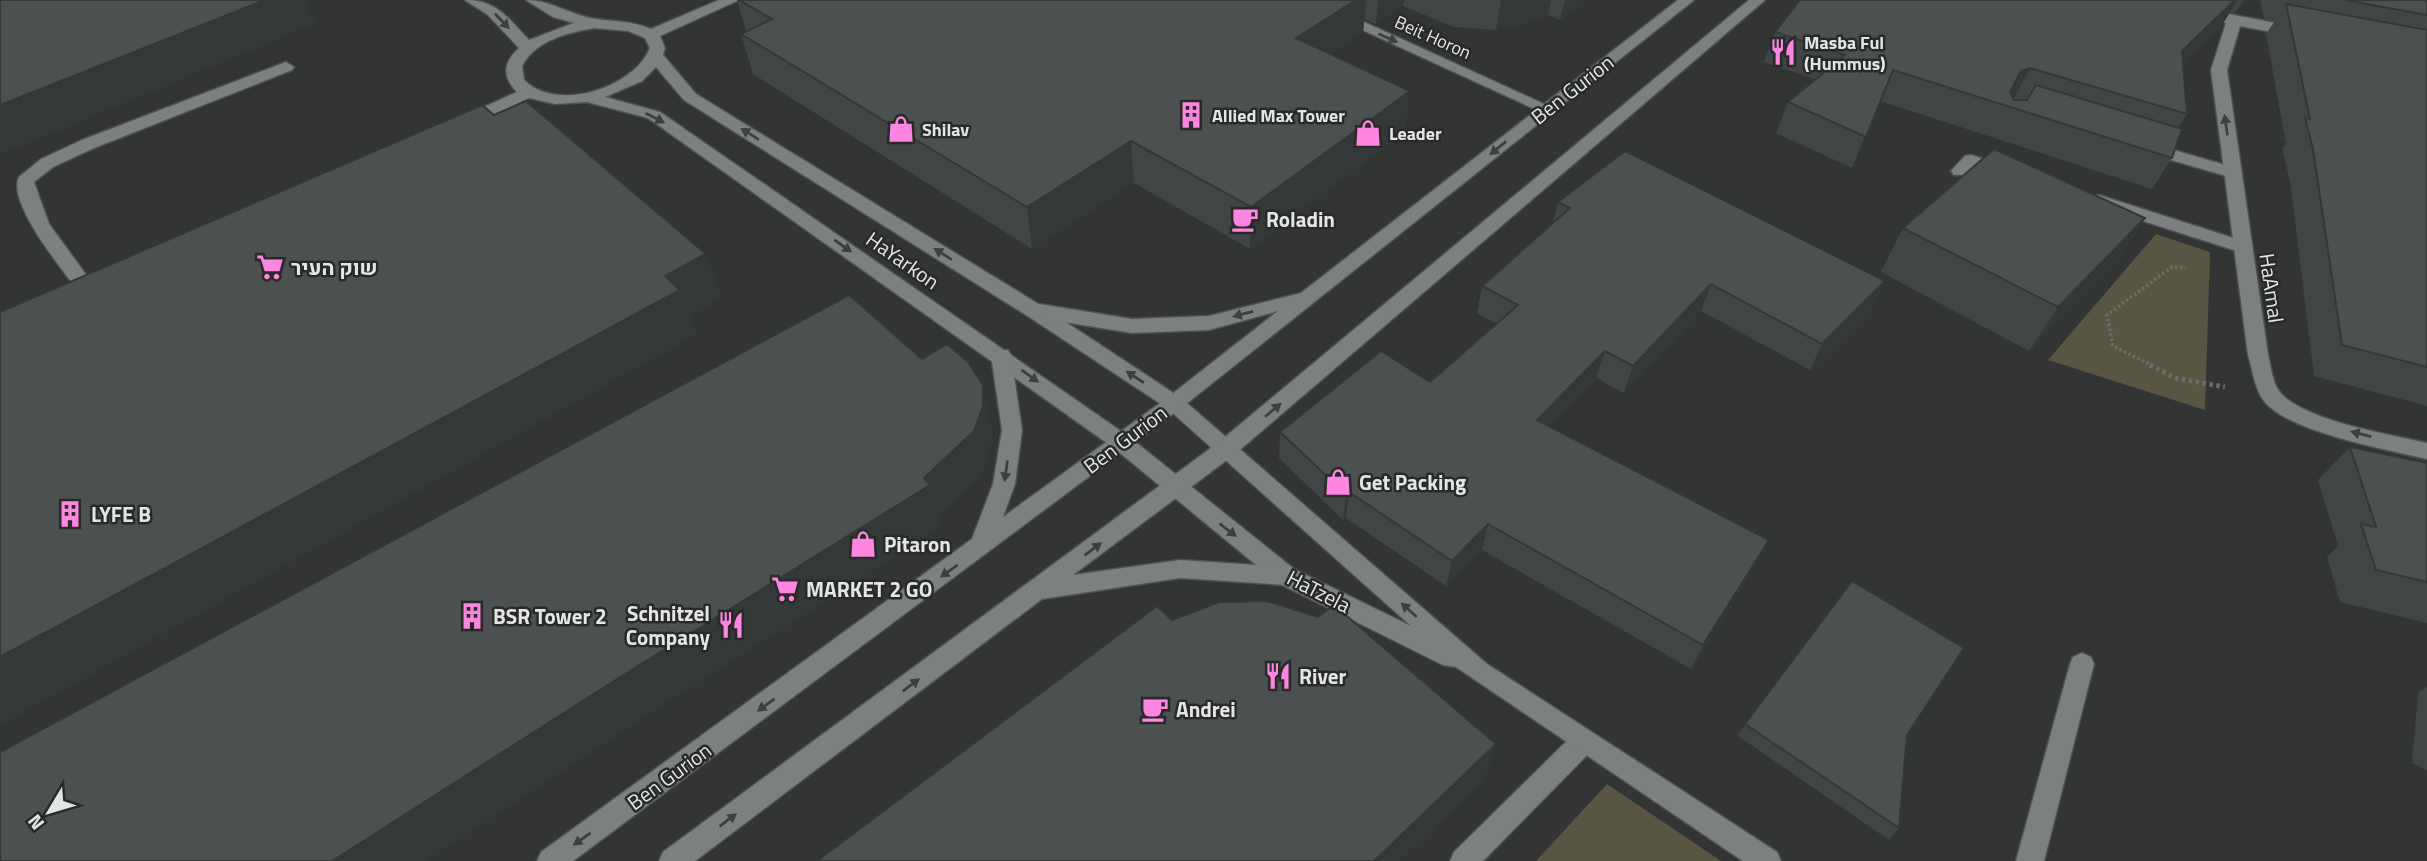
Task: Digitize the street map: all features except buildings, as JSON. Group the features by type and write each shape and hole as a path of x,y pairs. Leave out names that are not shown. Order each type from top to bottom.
{"street":[{"path":"472,0 493,12 528,48"},
{"path":"533,0 558,14 594,23 636,27 650,34 657,45 657,58 648,70 633,82 590,97 556,100 527,93 516,84 513,72 517,60 528,48 558,32 594,23"},
{"path":"650,34 732,0"},
{"name":"Beit Horon","path":"1304,0 1546,108"},
{"name":"Ben Gurion","path":"551,861 1174,403 1546,108 1687,0"},
{"path":"673,861 1227,448 1758,0"},
{"path":"2207,15 2311,35"},
{"name":"HaAmal","path":"2234,20 2219,70 2258,355 2271,397"},
{"name":"HaYarkon","path":"657,58 690,97 1033,310 1174,403 1227,448"},
{"path":"89,291 34,213 26,196 25,181 47,163 88,144 286,67"},
{"path":"440,133 527,93"},
{"name":"HaYarkon","path":"590,97 654,115 1001,355 1121,442 1174,487"},
{"path":"2130,142 2233,173"},
{"path":"1960,171 1972,160 2023,177"},
{"path":"2088,197 2243,247"},
{"path":"1033,310 1132,326 1209,323 1309,296"},
{"path":"980,548 1004,484 1012,430 1001,355"},
{"path":"2271,397 2294,413 2327,425 2427,451"},
{"name":"HaTzela","path":"1227,448 1478,671 1767,861"},
{"name":"HaTzela","path":"1174,487 1286,576 1478,671"},
{"path":"1037,591 1180,569 1286,576"},
{"path":"2030,861 2082,664"},
{"path":"1464,861 1583,742"}],"path":[{"path":"2247,273 2172,267 2107,315 2113,346 2176,377 2271,397"}],"shaded area":[{"path":"2156,234 2210,252 2205,410 2048,360"},
{"path":"1607,784 1721,861 1536,861"}],"place":[{"name":"Masba Ful (Hummus)","path":"1783,52"},
{"name":"Allied Max Tower","path":"1191,115"},
{"name":"Shilav","path":"901,129"},
{"name":"Leader","path":"1368,133"},
{"name":"Roladin","path":"1245,219"},
{"name":"שוק העיר","path":"270,267"},
{"name":"Get Packing","path":"1338,482"},
{"name":"LYFE B","path":"70,514"},
{"name":"Pitaron","path":"863,544"},
{"name":"MARKET 2 GO","path":"785,589"},
{"name":"BSR Tower 2","path":"472,616"},
{"name":"Schnitzel Company","path":"731,625"},
{"name":"River","path":"1278,676"},
{"name":"Andrei","path":"1155,709"}]}
